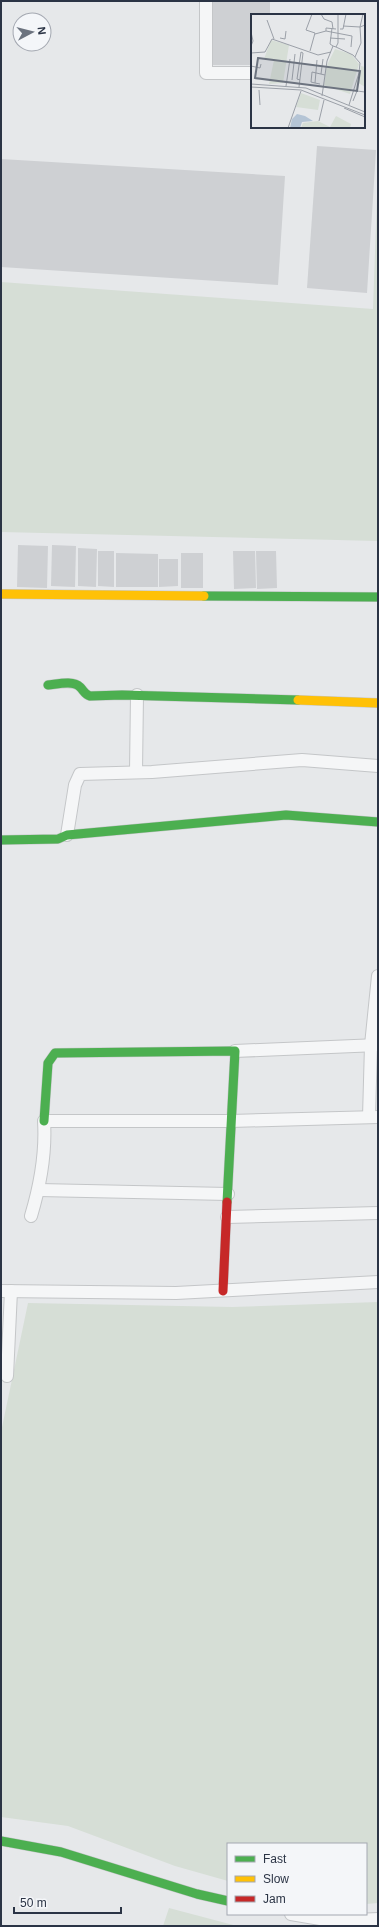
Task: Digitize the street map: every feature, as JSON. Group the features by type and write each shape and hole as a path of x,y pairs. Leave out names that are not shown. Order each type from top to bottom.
{"street":[{"path":"206,1 206,73 251,73"},
{"path":"1,594 378,597"},
{"path":"48,685 74,683 80,687 86,695 90,696 137,695 378,703"},
{"path":"136,772 137,695"},
{"path":"67,835 75,785 80,774 136,772 302,760 378,766"},
{"path":"1,840 58,839 67,835 286,815 378,822"},
{"path":"44,1121 231,1121 373,1117 378,976"},
{"path":"31,1216 39,1190 45,1133 44,1121 48,1063 55,1052 235,1051 375,1045"},
{"path":"223,1291 235,1051"},
{"path":"39,1190 228,1194"},
{"path":"227,1217 378,1213"},
{"path":"8,1376 6,1291 144,1294 378,1282"},
{"path":"1,1841 61,1852 197,1894 227,1901"},
{"path":"297,1915 332,1921 378,1918"}],"shaded area":[{"path":"378,167 378,541 1,532 1,282 373,309"},
{"path":"378,1302 378,1903 367,1904 367,1843 227,1843 227,1881 175,1866 68,1826 1,1817 1,1432 28,1303 232,1307"},
{"path":"169,1908 237,1926 163,1926"}],"building":[{"path":"212,1 270,1 270,14 251,14 251,65 212,65"},
{"path":"317,146 376,150 367,293 307,288"},
{"path":"1,159 285,176 278,285 1,267"},
{"path":"18,545 48,546 47,588 17,587"},
{"path":"52,545 76,546 75,587 51,586"},
{"path":"78,548 97,549 96,587 78,586"},
{"path":"98,551 114,551 114,587 98,586"},
{"path":"233,551 255,551 256,588 234,589"},
{"path":"256,551 276,551 277,588 257,589"},
{"path":"116,553 158,554 158,587 116,587"},
{"path":"181,553 203,553 203,588 181,588"},
{"path":"159,559 178,559 178,586 159,587"}],"traffic: fast":[{"path":"204,596 378,597"},
{"path":"48,685 65,683 77,685 90,696 122,695 298,700"},
{"path":"1,840 58,839 67,835 286,815 378,822"},
{"path":"44,1121 48,1063 55,1053 235,1051 227,1202"},
{"path":"1,1841 61,1852 197,1894 227,1901"}],"traffic: slow":[{"path":"1,594 204,596"},
{"path":"298,700 378,703"}],"traffic: jam":[{"path":"223,1291 227,1202"}]}
